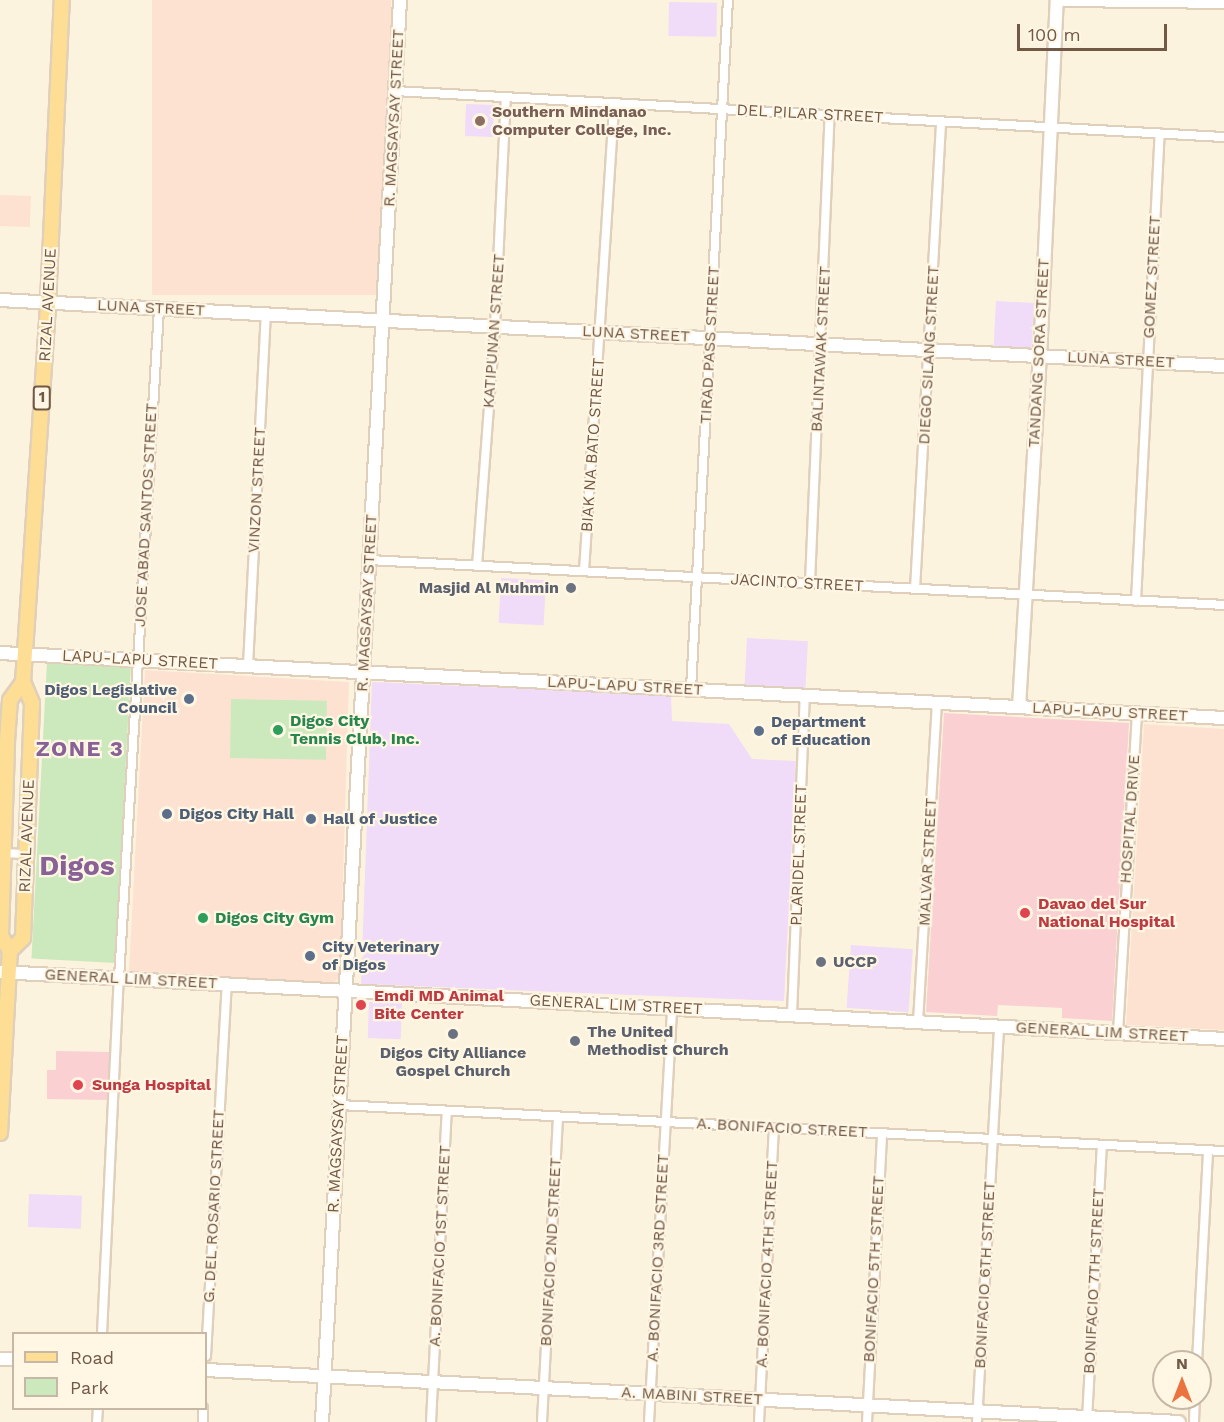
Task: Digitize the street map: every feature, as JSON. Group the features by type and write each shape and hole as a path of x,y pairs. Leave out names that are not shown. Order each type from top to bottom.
{"main road":[{"name":"RIZAL AVENUE","path":"0,1133 4,972 10,951 23,938 32,703 23,682 48,303 62,0"},
{"name":"RIZAL AVENUE","path":"10,951 1,936 1,853 10,700 23,682"},
{"path":"4,814 27,815"}],"street":[{"name":"R. MAGSAYSAY STREET","path":"322,1422 400,0"},
{"name":"TIRAD PASS STREET","path":"691,689 728,0"},
{"name":"TANDANG SORA STREET","path":"1019,707 1040,356 1057,0"},
{"path":"1064,0 1224,3"},
{"name":"DEL PILAR STREET","path":"395,92 1224,137"},
{"name":"KATIPUNAN STREET","path":"477,566 495,327 506,97"},
{"name":"BIAK NA BATO STREET","path":"584,571 614,103"},
{"name":"BALINTAWAK STREET","path":"810,583 830,116"},
{"name":"DIEGO SILANG STREET","path":"915,589 941,122"},
{"name":"GOMEZ STREET","path":"1136,601 1160,134"},
{"name":"LUNA STREET","path":"0,300 1224,366"},
{"name":"JOSE ABAD SANTOS STREET","path":"102,1332 119,978 159,308"},
{"name":"VINZON STREET","path":"248,666 266,314"},
{"name":"JACINTO STREET","path":"369,560 1224,605"},
{"name":"LAPU-LAPU STREET","path":"0,653 1224,718"},
{"name":"PLARIDEL STREET","path":"792,1015 804,695"},
{"name":"MALVAR STREET","path":"918,1022 937,702"},
{"name":"HOSPITAL DRIVE","path":"1118,1033 1137,713"},
{"path":"1,853 26,854"},
{"name":"GENERAL LIM STREET","path":"4,972 1224,1039"},
{"name":"G. DEL ROSARIO STREET","path":"207,1338 227,984"},
{"name":"A. BONIFACIO 3RD STREET","path":"649,1422 672,1008"},
{"name":"BONIFACIO 6TH STREET","path":"978,1417 999,1026"},
{"name":"A. BONIFACIO STREET","path":"339,1105 1224,1151"},
{"name":"A. BONIFACIO 1ST STREET","path":"431,1422 447,1111"},
{"name":"BONIFACIO 2ND STREET","path":"542,1422 558,1117"},
{"name":"A. BONIFACIO 4TH STREET","path":"759,1422 774,1128"},
{"name":"BONIFACIO 5TH STREET","path":"867,1422 882,1133"},
{"name":"BONIFACIO 7TH STREET","path":"1087,1420 1102,1145"},
{"path":"1198,1350 1208,1150"},
{"name":"A. MABINI STREET","path":"207,1370 867,1405 978,1417 1179,1422"}],"shaded area":[{"path":"152,0 391,0 391,295 152,295"},
{"path":"669,2 717,3 716,37 668,36"},
{"name":"Southern Mindanao Computer College, Inc.","path":"466,104 494,105 493,137 465,136"},
{"path":"0,195 31,196 30,227 0,226"},
{"path":"996,301 1034,303 1032,348 994,346"},
{"path":"501,578 546,580 544,625 499,623"},
{"path":"747,638 808,641 805,689 744,686"},
{"path":"145,670 349,682 340,977 333,983 129,971"},
{"path":"372,682 671,695 672,721 729,724 752,759 796,761 784,1001 361,984"},
{"name":"Davao del Sur National Hospital","path":"944,713 1129,723 1112,1021 1062,1018 1062,1008 998,1005 997,1016 926,1012"},
{"path":"1144,724 1224,729 1224,1030 1126,1025"},
{"path":"851,945 913,949 908,1012 847,1008"},
{"path":"369,1002 402,1003 401,1039 368,1038"},
{"name":"Sunga Hospital","path":"56,1051 110,1052 109,1100 47,1099 47,1070 56,1070"},
{"path":"29,1194 82,1196 81,1229 28,1227"}],"green space":[{"path":"47,662 131,666 115,963 31,959"},
{"name":"Digos City Tennis Club, Inc.","path":"231,699 327,701 326,760 230,758"}],"place":[{"name":"Southern Mindanao Computer College, Inc.","path":"480,121"},
{"name":"Masjid Al Muhmin","path":"571,588"},
{"name":"Digos Legislative Council","path":"189,699"},
{"name":"Digos City Tennis Club, Inc.","path":"278,730"},
{"name":"Department of Education","path":"759,731"},
{"name":"Digos City Hall","path":"167,814"},
{"name":"Hall of Justice","path":"311,819"},
{"name":"Davao del Sur National Hospital","path":"1025,913"},
{"name":"Digos City Gym","path":"203,918"},
{"name":"City Veterinary of Digos","path":"310,956"},
{"name":"UCCP","path":"821,962"},
{"name":"Emdi MD Animal Bite Center","path":"361,1005"},
{"name":"Digos City Alliance Gospel Church","path":"453,1034"},
{"name":"The United Methodist Church","path":"575,1041"},
{"name":"Sunga Hospital","path":"78,1085"}],"district":[{"name":"ZONE 3","path":"80,749"},
{"name":"Digos","path":"77,866"}]}
